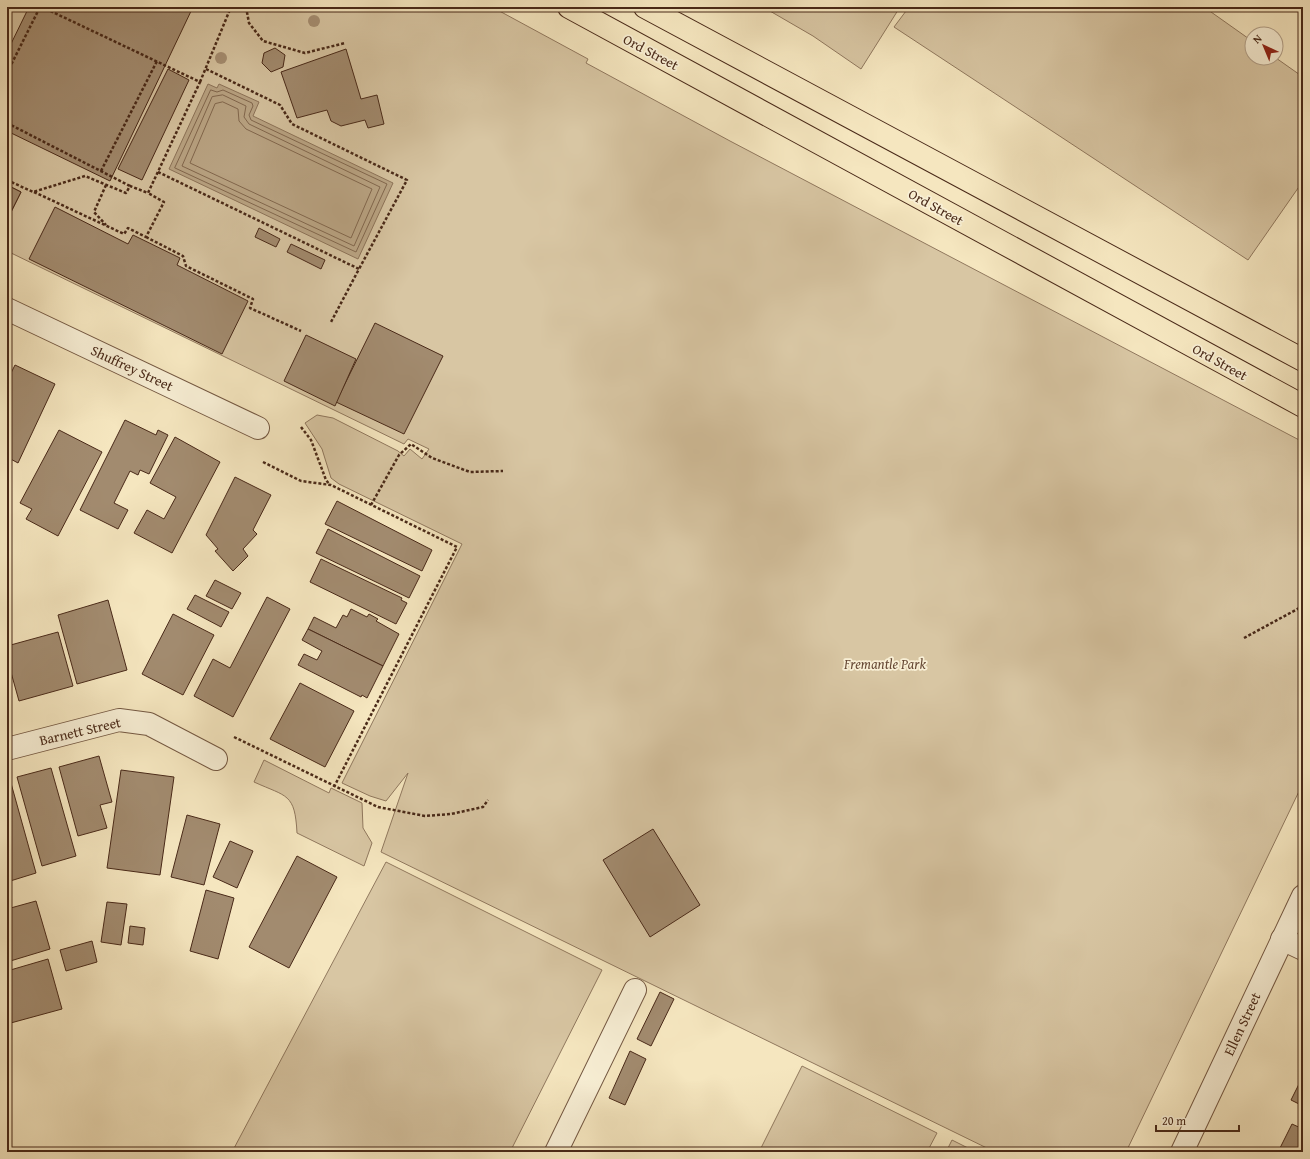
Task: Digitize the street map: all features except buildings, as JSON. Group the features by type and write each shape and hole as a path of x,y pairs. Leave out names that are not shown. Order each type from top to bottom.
{"main road":[{"name":"Ord Street","path":"569,7 1303,406"},
{"path":"645,7 1303,360"}],"street":[{"name":"Shuffrey Street","path":"7,309 258,428"},
{"name":"Barnett Street","path":"7,748 119,720 149,724 216,759"},
{"name":"Ellen Street","path":"1182,1152 1303,896"},
{"path":"1282,939 1303,949"},
{"path":"556,1152 635,990"}],"path":[{"path":"7,73 41,7 200,82"},
{"path":"148,193 206,69 232,7"},
{"path":"246,7 249,23 263,41 305,53 345,43"},
{"path":"101,171 157,61"},
{"path":"206,69 280,105 292,124 407,180 330,322"},
{"path":"7,122 164,202 146,237"},
{"path":"158,172 359,269"},
{"path":"33,192 84,176 126,193 130,186"},
{"path":"7,180 124,234 128,228 158,243 183,256 186,266 253,299 250,308 301,331"},
{"path":"106,185 94,212 108,226"},
{"path":"155,247 158,243"},
{"path":"301,427 311,440 326,480 330,485"},
{"path":"371,505 399,455 411,444 432,458 470,472 502,471"},
{"path":"263,462 301,482 330,485 457,547 334,787"},
{"path":"1244,638 1303,606"},
{"path":"234,737 334,787 378,807 426,816 451,814 483,807 488,800"}],"green space":[{"name":"Fremantle Park","path":"7,7 492,7 588,59 586,63 730,141 1303,442 1303,783 1126,1152 995,1152 381,852 408,773 386,801 370,796 342,783 462,544 339,484 331,478 322,449 305,423 317,415 333,418 398,451 404,456 410,449 422,459 429,449 408,439 404,444 7,251"},
{"path":"763,7 900,7 861,69 813,36"},
{"path":"909,7 1204,7 1244,35 1244,66 1284,66 1284,64 1303,77 1303,181 1248,260 894,27"},
{"path":"264,760 329,793 331,788 362,803 363,828 372,843 364,866 297,833 294,810 287,798 282,794 254,782"},
{"path":"386,862 602,970 510,1152 232,1152"},
{"path":"802,1066 937,1133 927,1152 759,1152"},
{"path":"952,1140 976,1152 946,1152"}],"water":[{"path":"208,84 217,88 219,84 259,102 253,116 393,183 358,259 169,169"}]}
